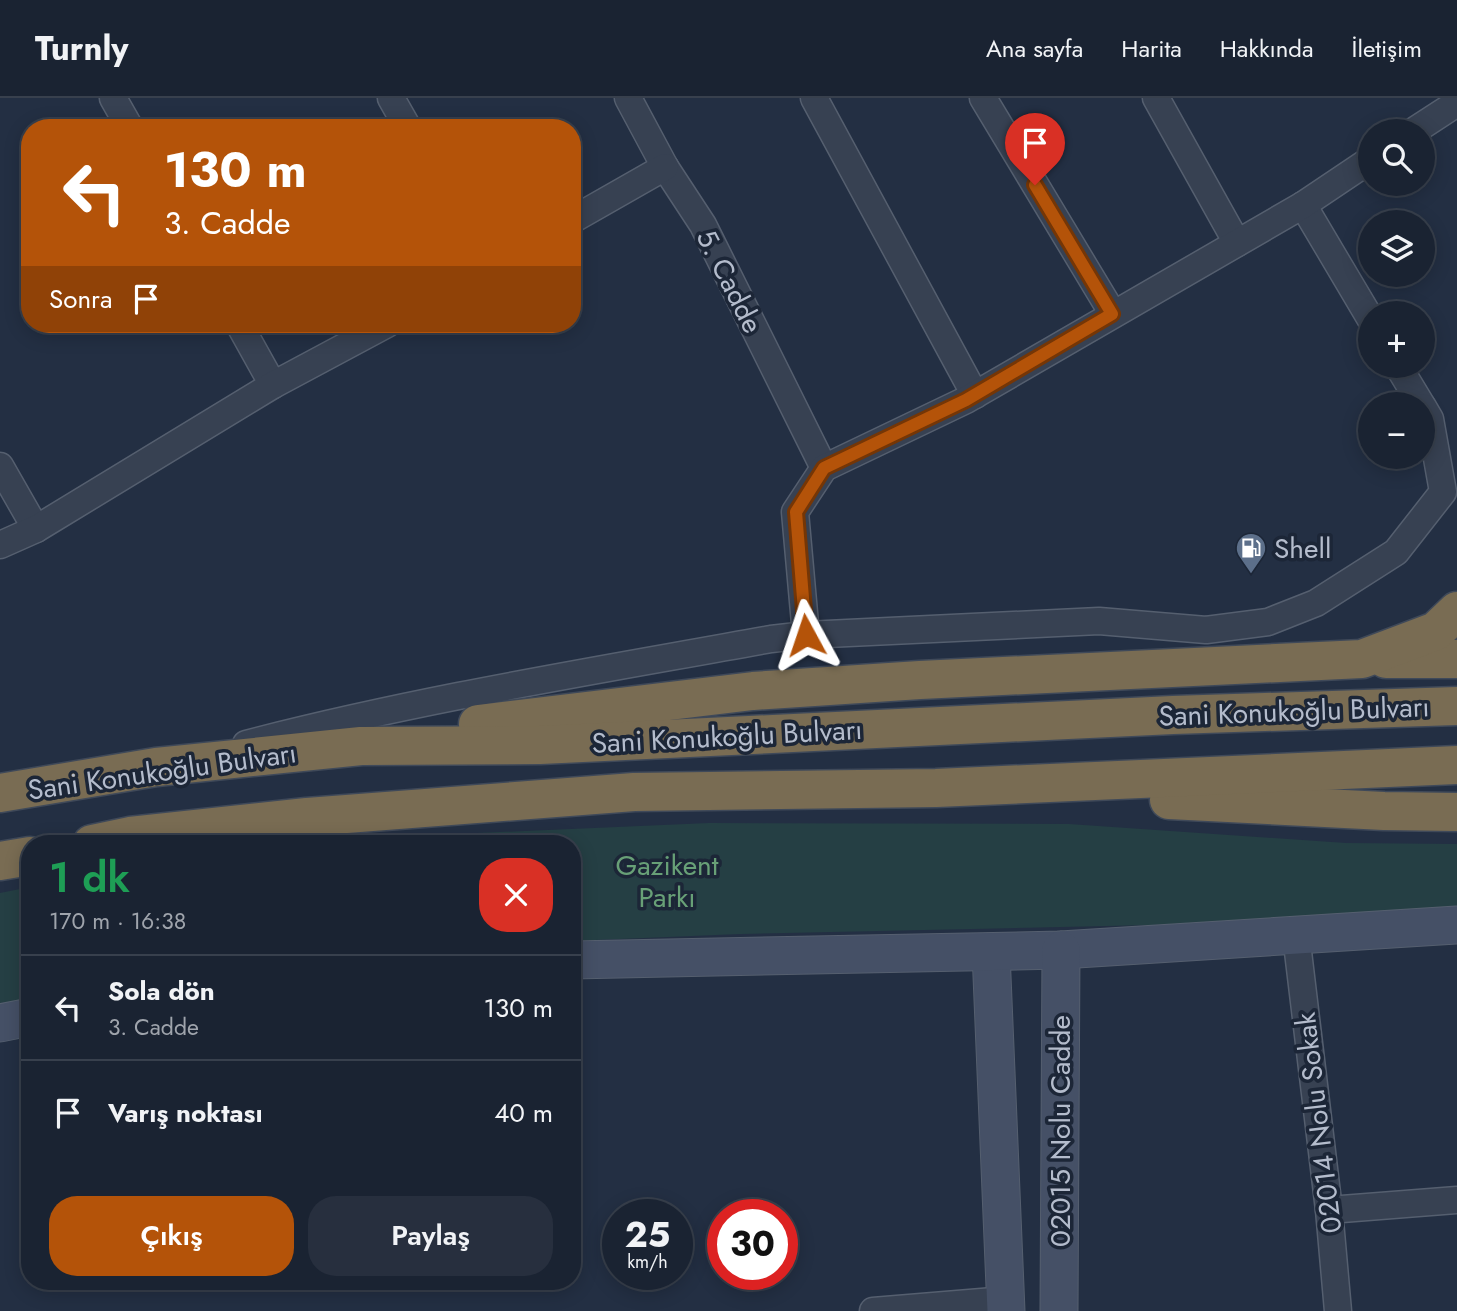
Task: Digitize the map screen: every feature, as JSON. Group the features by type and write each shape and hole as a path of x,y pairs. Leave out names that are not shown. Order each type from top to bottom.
{"highway":[{"path":"1362,659 1436,631 1457,611"},
{"path":"361,746 454,727 753,691 920,680 1362,659 1457,659"},
{"name":"Sani Konukoğlu Bulvarı","path":"0,793 156,767 361,746 540,745 1160,716 1457,706"},
{"name":"Sani Konukoğlu Bulvarı","path":"139,835 307,817 620,793 936,788 1457,765"},
{"path":"936,788 1384,811 1457,812"},
{"path":"1384,811 1457,805"},
{"path":"0,862 21,858"}],"street":[{"path":"113,98 125,119"},
{"path":"391,98 403,119"},
{"name":"5. Cadde","path":"628,98 665,167 702,225 824,468"},
{"path":"814,98 975,395"},
{"path":"983,98 1112,314"},
{"path":"1156,98 1237,243"},
{"path":"1432,119 1457,103"},
{"path":"581,215 665,167"},
{"path":"806,635 796,512 824,468 975,395 1303,205 1358,168"},
{"path":"1303,205 1360,301"},
{"path":"244,333 274,385"},
{"path":"0,545 36,529 274,385 370,333"},
{"path":"156,767 303,729 467,694 771,639 1099,621 1206,630 1268,622 1316,603 1396,552 1443,492 1435,447"},
{"path":"0,466 36,529"},
{"path":"581,960 1060,950 1457,925"},
{"name":"02014 Nolu Sokak","path":"1296,935 1329,1210 1338,1311"},
{"name":"02015 Nolu Cadde","path":"1059,1311 1060,950"},
{"name":"02015 Nolu Cadde","path":"991,952 1006,1305"},
{"path":"0,1023 21,1019"},
{"path":"1329,1210 1457,1200"},
{"path":"873,1311 1006,1305"}],"green space":[{"name":"Gazikent Parkı","path":"709,823 1069,824 1346,843 1457,844 1457,907 1152,925 740,934 581,941 581,835 431,835"},
{"path":"21,889 21,1000 0,1003 0,893"}],"place":[{"name":"Shell","path":"1251,575"}],"route":[{"path":"806,635 796,512 824,468 966,400 1112,314 1035,185"}]}
